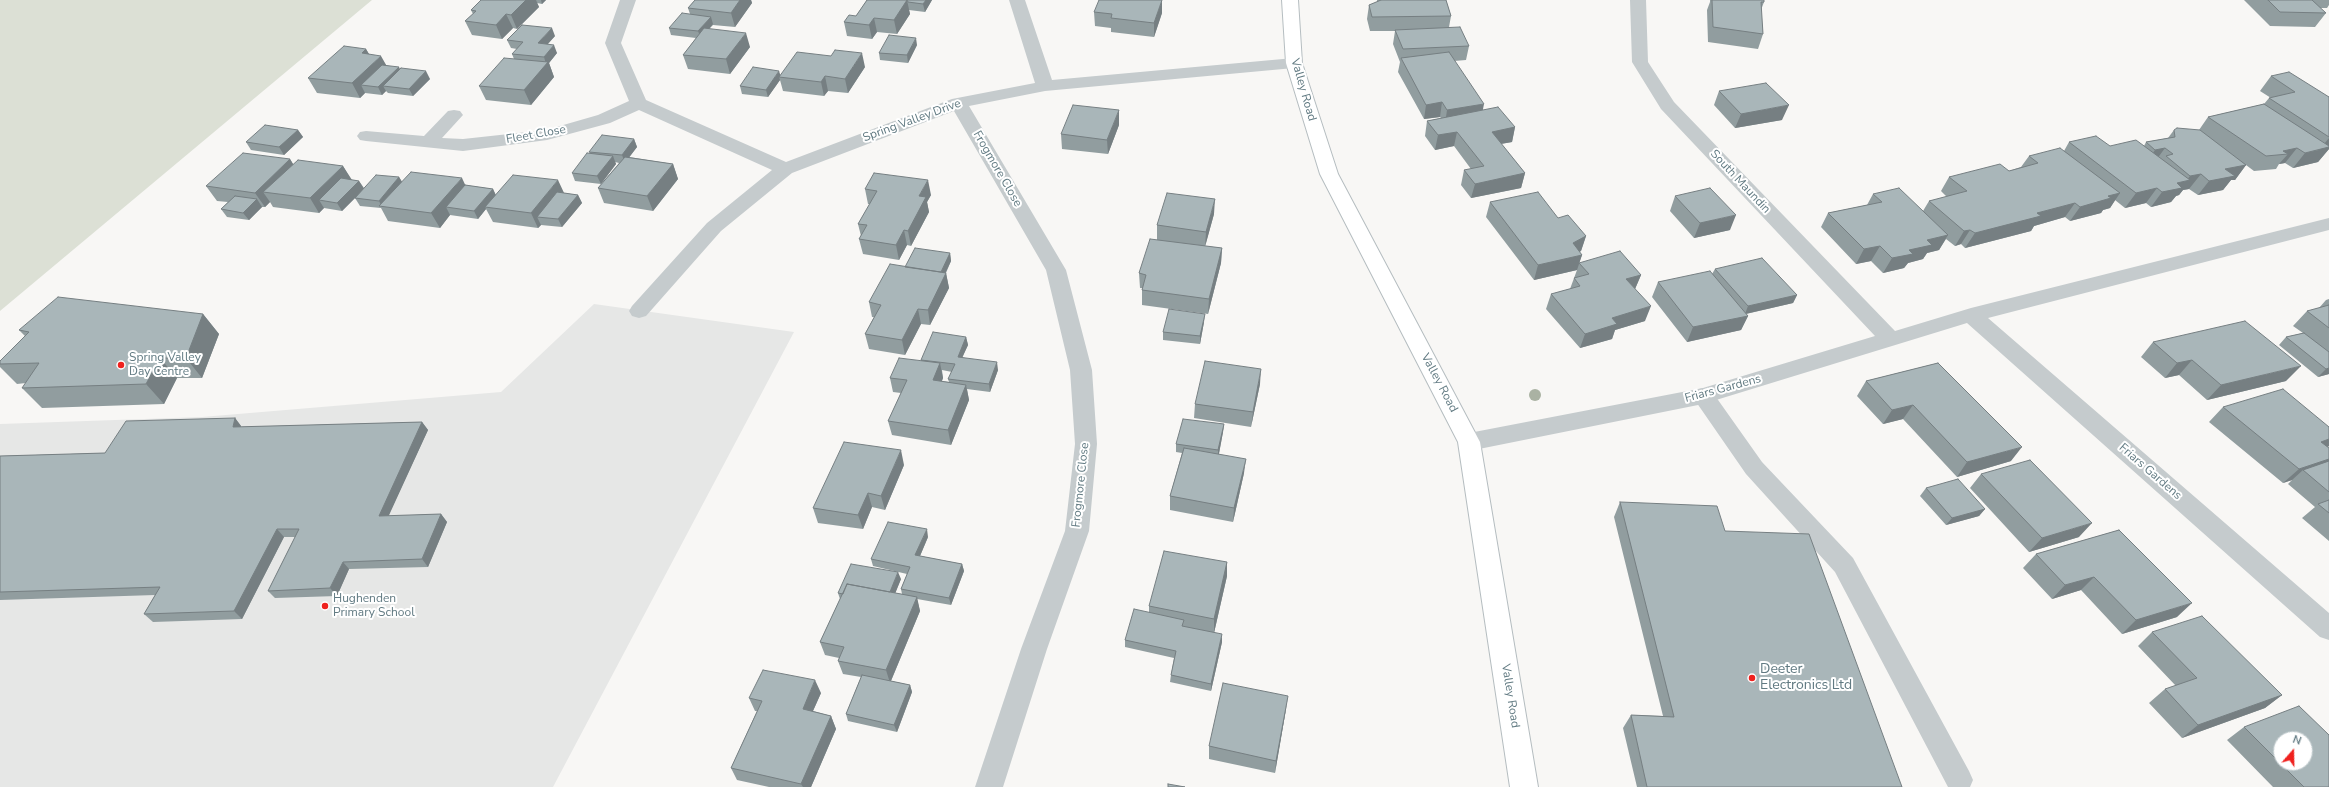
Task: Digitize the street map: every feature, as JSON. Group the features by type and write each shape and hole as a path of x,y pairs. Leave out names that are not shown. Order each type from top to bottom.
{"street":[{"path":"628,0 613,43 639,103 785,169"},
{"path":"1017,0 1045,86"},
{"name":"Valley Road","path":"1290,0 1294,63 1329,174 1470,442 1524,787"},
{"name":"South Maundin","path":"1638,0 1640,62 1667,104 1890,340"},
{"name":"Spring Valley Drive","path":"639,311 714,227 785,169 958,103 1045,86 1294,63"},
{"name":"Fleet Close","path":"366,136 463,145 547,135 604,119 639,103"},
{"name":"Frogmore Close","path":"958,103 1056,270 1081,370 1086,444 1077,531 1034,649 989,787"},
{"path":"428,142 454,115"},
{"name":"Friars Gardens","path":"1470,442 1703,396 1971,315 2329,224"},
{"name":"Friars Gardens","path":"1971,315 2329,629"},
{"path":"1703,396 1754,468 1844,565 1959,780"}],"shaded area":[{"path":"0,0 372,0 0,311"},
{"name":"Hughenden Primary School","path":"594,304 794,332 553,787 0,787 0,424 202,417 501,392"}],"building":[{"path":"481,0 526,0 511,15 506,14 496,25 465,21 476,11 471,10"},
{"path":"695,0 740,0 731,13 688,8"},
{"path":"867,0 907,0 894,20 874,18 869,25 844,22 849,15 856,16"},
{"path":"907,0 926,0 923,4 908,2"},
{"path":"1099,0 1162,0 1154,23 1111,18 1112,14 1094,12"},
{"path":"1381,0 1446,0 1451,16 1372,17 1369,5"},
{"path":"1712,0 1764,0 1764,2 1761,2 1763,34 1713,27"},
{"path":"2268,0 2312,0 2326,13 2280,12"},
{"path":"682,13 711,17 698,31 669,28"},
{"path":"522,25 552,28 538,43 554,45 544,57 512,54 523,42 507,40"},
{"path":"1460,27 1469,46 1403,49 1395,30"},
{"path":"704,28 746,33 726,59 683,55"},
{"path":"889,35 916,38 907,55 879,53"},
{"path":"344,46 366,49 362,53 381,56 352,83 308,78"},
{"path":"835,50 862,53 845,79 825,76 821,82 779,77 797,52 831,56"},
{"path":"1449,52 1484,104 1447,110 1442,102 1426,105 1401,58"},
{"path":"504,58 548,62 524,90 479,86"},
{"path":"382,65 399,67 378,87 361,85"},
{"path":"753,67 779,71 766,90 740,86"},
{"path":"401,68 426,71 409,89 383,86"},
{"path":"2289,72 2329,97 2329,137 2269,98 2295,92 2271,76"},
{"path":"1766,83 1789,105 1741,114 1719,91"},
{"path":"2264,104 2329,147 2305,153 2297,148 2283,151 2288,154 2266,156 2208,117"},
{"path":"1073,105 1119,110 1107,140 1061,134"},
{"path":"1498,107 1515,127 1492,132 1525,173 1475,184 1464,170 1484,166 1457,132 1438,135 1427,121"},
{"path":"265,125 298,130 279,147 246,142"},
{"path":"2177,128 2200,130 2246,165 2225,169 2235,176 2209,181 2201,174 2190,176 2166,156 2173,154 2165,148 2155,150 2146,142 2175,137 2174,130"},
{"path":"602,135 634,139 622,155 589,152"},
{"path":"2096,136 2110,146 2136,140 2190,180 2177,183 2182,188 2162,192 2157,188 2136,193 2069,142"},
{"path":"2060,148 2120,193 2108,196 2111,198 2080,207 2075,203 2037,213 2041,216 1975,233 1970,230 1964,231 1929,201 1967,191 1949,177 2000,164 2009,171 2038,163 2029,156"},
{"path":"243,153 290,159 255,193 206,186"},
{"path":"587,153 613,156 597,176 572,173"},
{"path":"625,157 673,164 647,196 598,188"},
{"path":"298,160 343,166 310,198 263,192"},
{"path":"411,172 462,178 431,213 379,206"},
{"path":"874,173 928,180 919,196 926,197 908,231 904,230 896,245 859,239 867,225 858,224 877,191 865,189"},
{"path":"376,175 399,177 379,201 355,198"},
{"path":"513,175 558,180 531,213 485,207"},
{"path":"341,178 359,181 337,203 319,200"},
{"path":"465,185 493,189 474,211 446,207"},
{"path":"1710,188 1736,215 1700,223 1675,196"},
{"path":"1899,188 1948,235 1927,240 1932,245 1909,250 1913,254 1892,258 1880,246 1864,249 1828,213 1882,202 1873,194"},
{"path":"557,192 578,195 558,219 537,217"},
{"path":"1538,192 1558,218 1568,215 1586,236 1573,243 1582,255 1538,265 1490,202"},
{"path":"1167,193 1215,199 1206,232 1157,225"},
{"path":"235,196 257,199 243,213 221,209"},
{"path":"1150,239 1222,248 1209,299 1142,290 1146,275 1139,273"},
{"path":"915,248 950,253 941,272 905,267"},
{"path":"1620,251 1641,275 1626,279 1651,306 1612,318 1617,324 1585,334 1551,294 1580,286 1574,278 1589,274 1579,263"},
{"path":"1762,258 1797,295 1748,306 1715,269"},
{"path":"890,264 946,273 928,310 918,309 902,340 865,334 881,305 869,302"},
{"path":"1710,271 1748,316 1693,327 1658,282"},
{"name":"Spring Valley Day Centre","path":"58,297 203,314 186,358 160,358 146,384 22,388 39,363 0,364 0,361 29,332 19,330"},
{"path":"2329,305 2329,328 2307,311"},
{"path":"1169,309 1205,314 1200,336 1163,332"},
{"path":"2245,321 2301,366 2221,385 2192,360 2177,363 2153,342"},
{"path":"933,332 966,337 958,357 997,362 989,384 948,379 955,364 921,360"},
{"path":"2304,333 2329,352 2329,368 2326,369 2286,337"},
{"path":"899,358 940,363 933,380 966,385 948,430 888,421 907,380 890,378"},
{"path":"1205,361 1261,369 1253,412 1195,404"},
{"path":"1938,363 2022,447 1967,462 1913,405 1892,410 1866,381"},
{"path":"2283,389 2329,427 2329,439 2321,442 2329,448 2329,459 2299,469 2223,407"},
{"path":"235,418 233,427 422,422 379,516 441,514 422,559 343,562 330,588 268,591 299,529 277,529 234,611 144,614 160,587 0,592 0,456 105,453 126,421"},
{"path":"1183,419 1224,424 1218,450 1176,444"},
{"path":"844,442 901,450 881,496 868,493 858,515 813,508"},
{"path":"1184,448 1246,459 1234,508 1170,496"},
{"path":"2030,460 2092,523 2042,538 1981,474"},
{"path":"2329,461 2329,492 2303,470"},
{"path":"1958,479 1985,509 1952,518 1926,488"},
{"path":"2329,500 2329,513 2318,504"},
{"path":"1620,502 1717,506 1725,531 1809,534 1902,787 1647,787 1631,715 1674,717"},
{"path":"888,522 927,529 915,555 962,564 949,598 901,589 910,567 871,559"},
{"path":"2119,530 2192,603 2136,620 2094,577 2065,585 2036,554"},
{"path":"1164,551 1227,562 1214,619 1149,606"},
{"path":"851,564 898,572 890,592 847,584 843,594 838,593"},
{"path":"847,584 917,597 886,670 838,661 844,647 820,642"},
{"path":"1134,609 1184,620 1182,626 1222,634 1211,684 1171,675 1176,651 1125,640"},
{"path":"2202,616 2282,695 2198,725 2165,689 2197,678 2152,632"},
{"path":"763,670 815,680 803,709 831,716 801,784 731,768 762,701 749,698"},
{"path":"862,675 910,685 894,725 846,714"},
{"path":"1223,683 1288,696 1276,761 1209,746"},
{"path":"2299,706 2329,735 2329,787 2304,787 2288,771 2313,771 2313,731 2273,731 2273,756 2244,727"},
{"path":"1168,784 1185,787 1168,787"}],"place":[{"name":"Spring Valley Day Centre","path":"121,365"},
{"name":"Hughenden Primary School","path":"325,606"},
{"name":"Deeter Electronics Ltd","path":"1752,678"}]}
